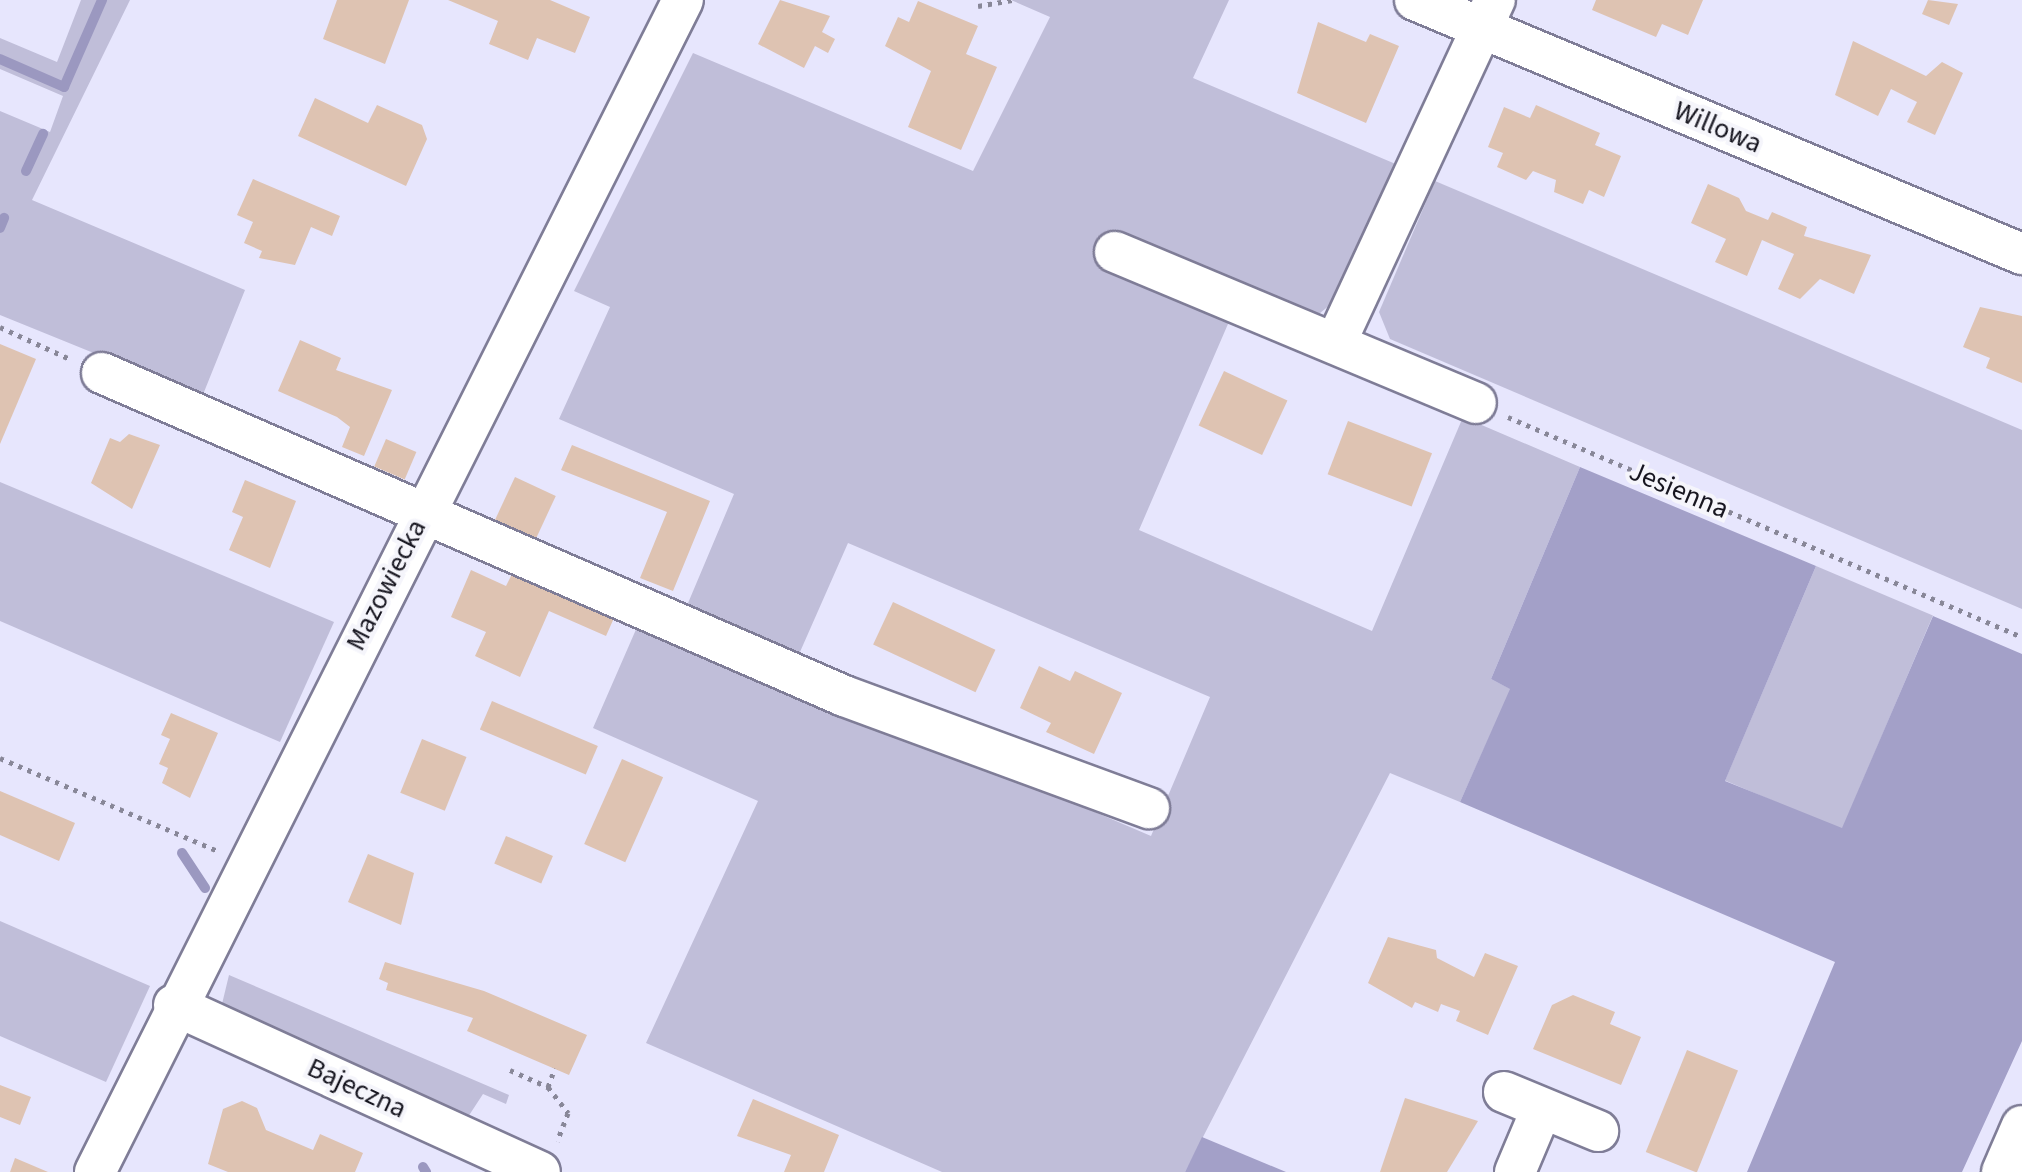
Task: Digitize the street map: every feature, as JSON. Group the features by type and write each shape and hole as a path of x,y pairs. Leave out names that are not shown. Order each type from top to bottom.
{"street":[{"name":"Mazowiecka","path":"95,1172 174,1005 683,0"},
{"name":"Willowa","path":"1415,0 1489,15 2022,254"},
{"path":"1336,342 1489,15"},
{"path":"1115,252 1476,403"},
{"path":"102,373 844,696 1149,808"},
{"name":"Bajeczna","path":"174,1005 546,1165"},
{"path":"1504,1092 1598,1131"},
{"path":"1515,1172 1542,1108"},
{"path":"2002,1172 2022,1126"}],"path":[{"path":"978,6 1013,0"},
{"path":"0,327 102,373"},
{"name":"Jesienna","path":"1476,403 2022,637"},
{"path":"0,758 246,863"},
{"path":"548,1087 555,1068"},
{"path":"510,1070 548,1087 568,1113 546,1165"}],"shaded area":[{"path":"81,0 130,0 32,200 245,290 202,397 0,315 0,111 50,132 63,96 0,69 0,38 57,62"},
{"path":"1011,0 1229,0 1193,78 1398,165 1342,295 1314,318 1106,232 1095,257 1231,317 1139,530 1372,631 1463,417 1580,467 1491,679 1511,689 1460,802 1390,773 1185,1172 942,1172 646,1043 758,801 593,728 641,618 1151,836 1210,697 848,543 796,661 683,615 734,494 559,419 610,307 574,291 693,53 973,171 1050,17"},
{"path":"1435,181 2022,430 2022,609 1390,339 1379,312"},
{"path":"1580,467 1816,566 1725,781 1842,828 1933,616 2022,654 2022,1041 1962,1172 1747,1172 1835,962 1460,802 1510,689 1491,679"},
{"path":"0,482 334,622 280,742 0,621"},
{"path":"1816,566 1933,616 1842,830 1725,780"},
{"path":"0,921 150,986 106,1082 0,1036"},
{"path":"229,975 509,1095 506,1104 483,1094 466,1120 240,1024 222,1004"},
{"path":"1202,1137 1286,1172 1185,1172"}],"building":[{"path":"337,0 409,0 385,64 323,39"},
{"path":"448,0 550,0 590,17 575,53 537,38 528,60 489,44 498,21"},
{"path":"780,0 830,16 822,32 835,39 828,53 815,46 804,68 758,44"},
{"path":"1596,0 1703,0 1688,35 1662,24 1656,37 1592,10"},
{"path":"1928,0 1958,4 1949,25 1922,14"},
{"path":"918,1 978,26 966,54 997,67 961,150 908,127 931,71 885,46 898,17 909,22"},
{"path":"1318,22 1366,42 1370,34 1399,46 1366,123 1297,93"},
{"path":"1853,41 1926,76 1942,62 1963,73 1935,135 1907,122 1917,102 1891,89 1878,116 1835,95"},
{"path":"315,98 368,123 377,105 422,125 427,139 406,186 298,136"},
{"path":"1536,105 1600,133 1595,145 1621,156 1604,197 1589,190 1583,204 1554,192 1556,180 1533,171 1526,180 1497,167 1503,153 1488,147 1504,107 1530,118"},
{"path":"253,179 340,216 332,236 311,227 295,265 259,258 262,251 244,243 253,222 237,215"},
{"path":"1708,184 1739,198 1746,211 1768,220 1772,212 1807,227 1804,236 1871,255 1854,294 1820,279 1800,299 1778,289 1794,254 1762,240 1747,276 1715,262 1726,239 1691,223"},
{"path":"1980,307 2022,316 2022,383 1986,368 1990,358 1963,347"},
{"path":"300,340 341,358 336,370 392,390 364,456 342,447 350,427 337,417 278,391"},
{"path":"0,344 36,359 0,444"},
{"path":"1224,371 1287,401 1262,455 1199,425"},
{"path":"1348,421 1432,453 1412,506 1328,474"},
{"path":"129,434 160,445 132,509 91,483 110,438 120,442"},
{"path":"386,439 416,452 405,480 374,467"},
{"path":"572,445 710,501 673,591 640,578 667,512 561,470"},
{"path":"515,477 556,496 534,543 493,524"},
{"path":"245,480 296,501 270,568 229,550 243,517 232,512"},
{"path":"471,570 506,586 512,574 556,593 561,583 618,609 606,636 549,611 520,677 475,656 486,632 451,617"},
{"path":"893,602 995,650 976,692 873,645"},
{"path":"1039,666 1070,681 1075,671 1122,693 1094,754 1046,732 1051,723 1020,708"},
{"path":"492,701 598,746 586,774 480,730"},
{"path":"171,713 218,733 190,798 162,783 168,768 159,764 170,739 161,735"},
{"path":"422,739 467,757 445,811 400,793"},
{"path":"622,759 663,777 625,862 584,844"},
{"path":"0,791 75,823 59,861 0,835"},
{"path":"506,836 553,856 541,884 494,864"},
{"path":"368,854 414,873 401,925 348,902"},
{"path":"1388,937 1436,950 1437,958 1474,977 1485,953 1518,966 1488,1035 1456,1021 1460,1011 1441,1004 1438,1012 1415,1002 1412,1008 1368,983"},
{"path":"385,962 484,991 587,1035 569,1075 467,1031 473,1018 386,990 388,983 379,979"},
{"path":"1573,995 1615,1012 1610,1024 1641,1037 1621,1085 1533,1049 1552,1005"},
{"path":"1687,1050 1738,1071 1697,1172 1646,1152"},
{"path":"0,1085 31,1097 20,1125 0,1117"},
{"path":"1405,1098 1478,1121 1447,1172 1380,1172"},
{"path":"753,1099 839,1135 824,1172 784,1172 791,1155 737,1136"},
{"path":"242,1101 257,1108 266,1130 313,1150 320,1134 363,1153 355,1172 228,1172 208,1164 223,1109"},
{"path":"15,1158 48,1172 10,1172"}],"waterway":[{"path":"0,59 64,87 102,0"},
{"path":"26,171 43,134"},
{"path":"0,228 4,218"},
{"path":"182,853 205,888"},
{"path":"423,1167 426,1172"}]}
